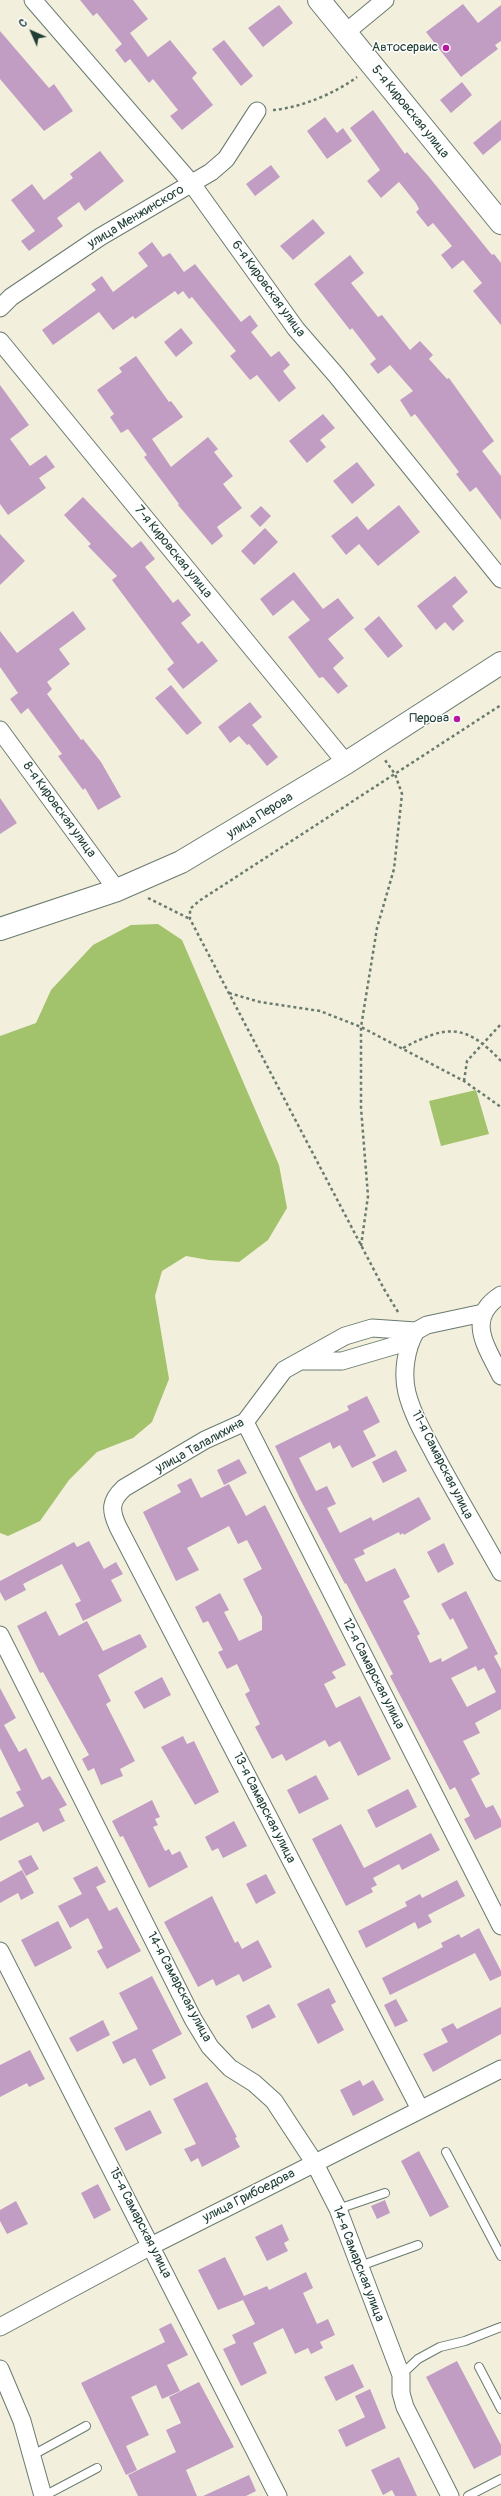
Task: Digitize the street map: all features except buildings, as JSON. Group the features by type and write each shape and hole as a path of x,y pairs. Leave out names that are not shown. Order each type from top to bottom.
{"street":[{"name":"6-я Кировская улица","path":"33,0 192,184 296,329 336,375 479,555 501,579"},
{"name":"5-я Кировская улица","path":"319,0 372,67 501,223"},
{"path":"345,33 385,0"},
{"name":"улица Менжинского","path":"0,308 11,297 100,237 192,184 226,159 257,111"},
{"name":"7-я Кировская улица","path":"0,341 346,763"},
{"name":"улица Перова","path":"0,929 117,890 181,862 346,763 501,663"},
{"name":"8-я Кировская улица","path":"0,730 117,890"},
{"path":"501,1295 490,1302 483,1313 480,1326 484,1342 501,1376"},
{"name":"улица Талалихина","path":"299,1361 342,1361 413,1336 427,1324 483,1313"},
{"name":"улица Талалихина","path":"111,1506 115,1496 124,1488 205,1440 245,1422 253,1414 274,1382 284,1370 299,1361 345,1336 372,1328 413,1336"},
{"name":"11-я Самарская улица","path":"413,1336 405,1368 407,1392 417,1421 467,1515 501,1572"},
{"name":"12-я Самарская улица","path":"245,1422 501,1926"},
{"name":"13-я Самарская улица","path":"111,1506 112,1514 118,1527 420,2109"},
{"name":"14-я Самарская улица","path":"0,1635 193,2019 207,2042 230,2068 254,2083 274,2101 314,2162 338,2209 401,2375 401,2393 405,2407 450,2496"},
{"name":"15-я Самарская улица","path":"0,1951 278,2496"},
{"name":"улица Грибоедова","path":"0,2327 151,2246 314,2162 501,2069"},
{"path":"0,2369 22,2421 31,2456 44,2496"}],"lane":[{"path":"446,2152 501,2256"},
{"path":"338,2209 385,2193"},
{"path":"360,2266 418,2245"},
{"path":"401,2375 418,2359 440,2347 465,2341 501,2327"},
{"path":"479,2367 501,2410"},
{"path":"31,2456 86,2426"},
{"path":"44,2496 97,2468"},
{"path":"468,2496 501,2479"}],"path":[{"path":"257,111 277,110 342,89 372,67"},
{"path":"413,1336 400,1316 361,1246 190,920 190,909 199,901 501,705"},
{"path":"361,1246 368,1196 360,1108 361,1027 377,928 394,869 402,794 395,774 373,745"},
{"path":"117,890 145,897 190,920"},
{"path":"229,993 260,1002 320,1011 361,1027 464,1081 501,1107"},
{"path":"464,1081 467,1061 501,1024"},
{"path":"402,1048 426,1036 442,1031 467,1034 482,1043 501,1061"}],"green space":[{"path":"158,924 182,940 279,1165 287,1208 268,1240 239,1262 209,1260 186,1256 162,1271 155,1296 169,1379 152,1422 133,1438 97,1452 69,1480 40,1521 8,1536 0,1533 0,1036 36,1023 51,990 93,945 131,925"},
{"path":"476,1090 489,1134 441,1146 429,1101"}],"place":[{"name":"Автосервис","path":"446,48"},
{"name":"Перова","path":"457,719"}]}
